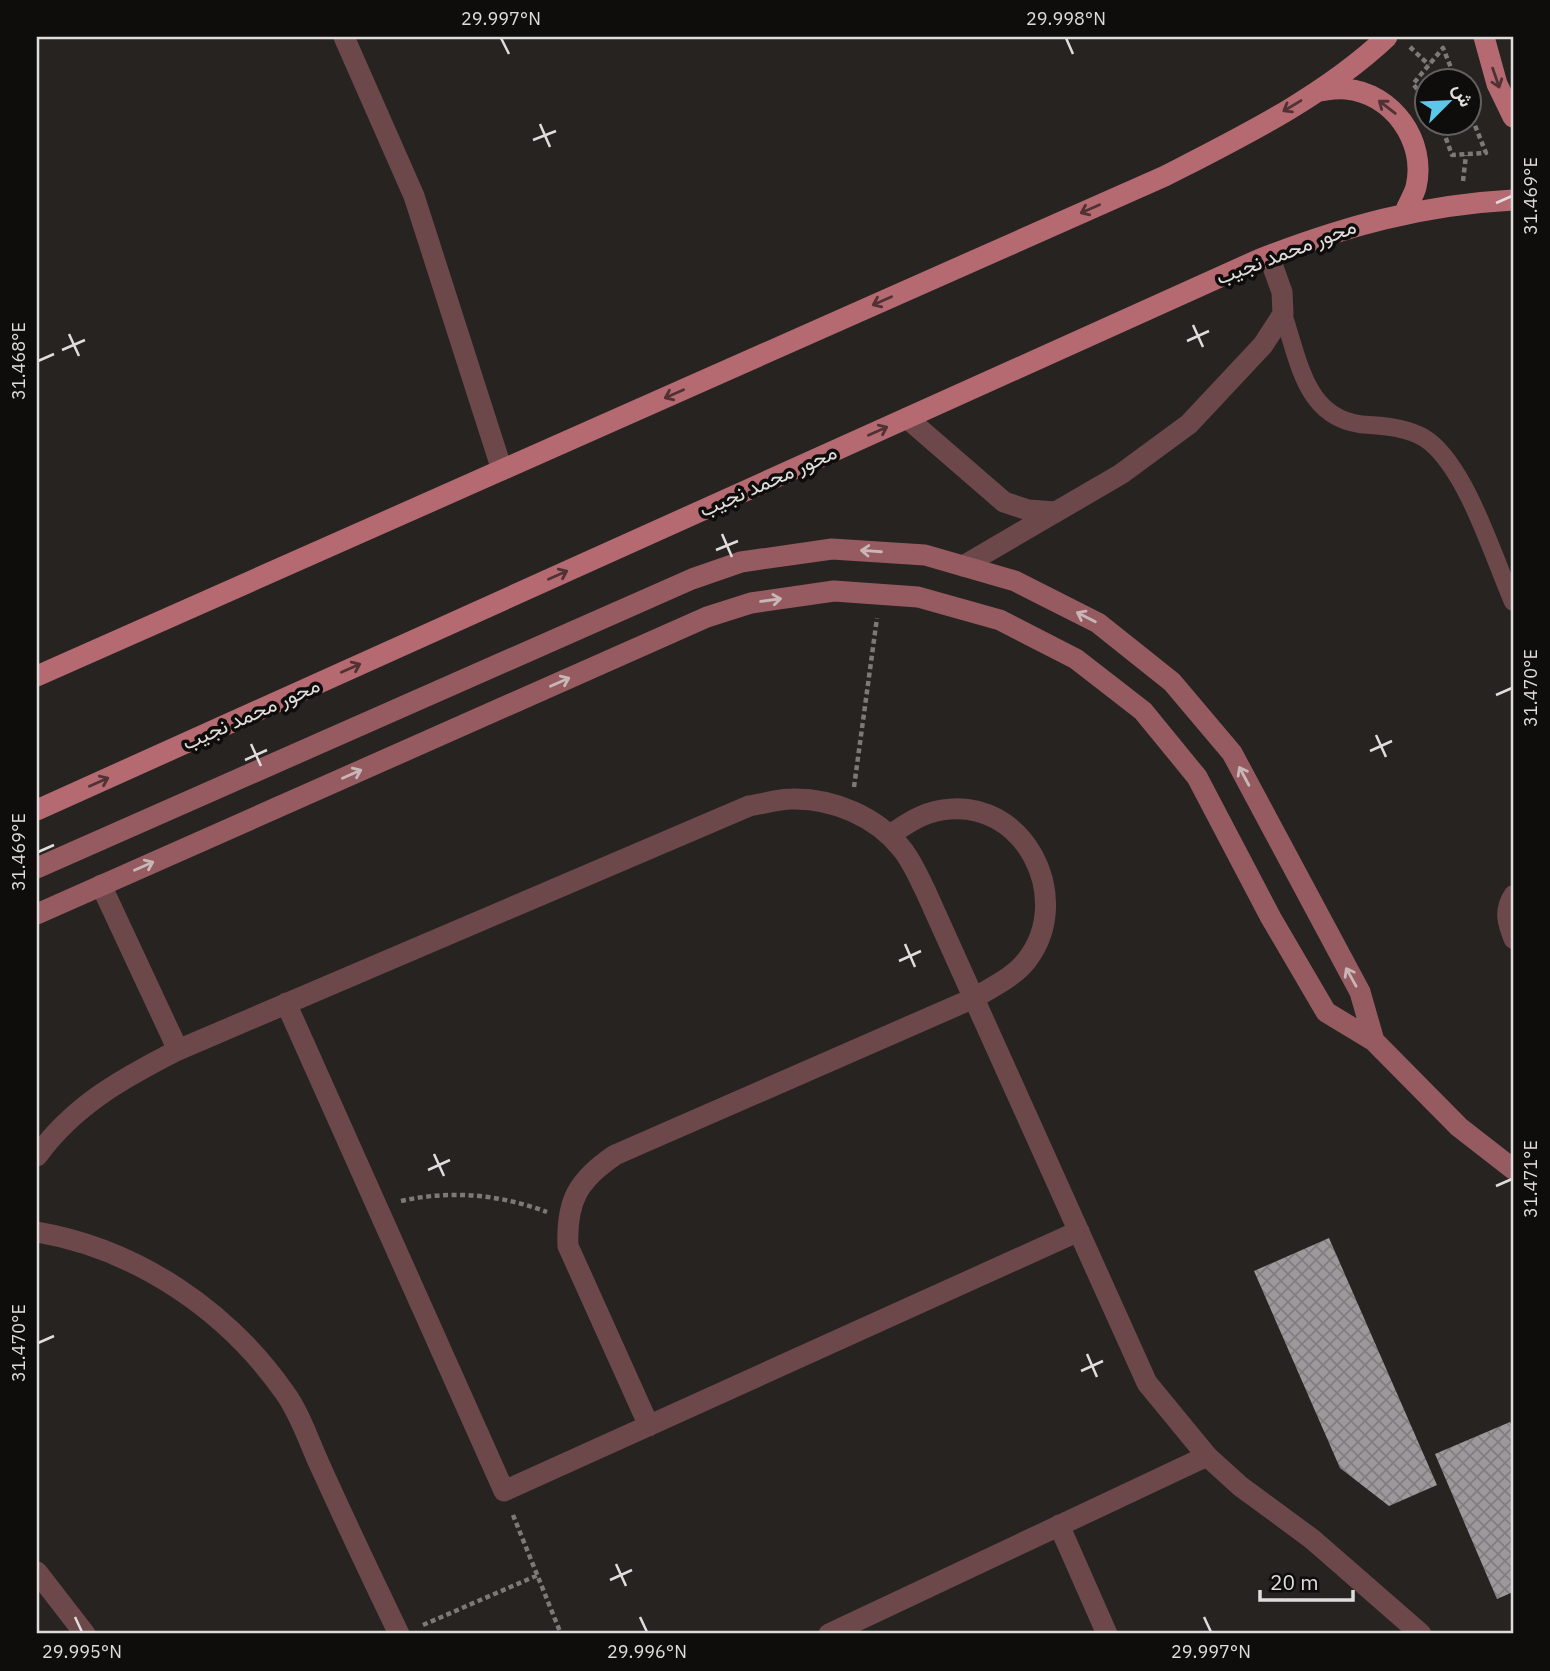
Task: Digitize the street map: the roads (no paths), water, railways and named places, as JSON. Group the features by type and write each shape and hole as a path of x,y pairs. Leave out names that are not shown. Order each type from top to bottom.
{"main road":[{"path":"37,676 1165,176 1318,91 1387,37"},
{"path":"1484,37 1497,84 1513,117"},
{"path":"1318,91 1346,88 1372,95 1394,111 1410,133 1417,160 1416,187 1405,212"},
{"name":"محور محمد نجيب","path":"37,810 1269,256 1318,236 1405,212 1461,202 1513,200"}],"street":[{"path":"344,37 414,196 502,470"},
{"path":"963,566 1121,474 1189,424 1263,345 1283,314 1282,292 1269,256"},
{"path":"907,418 1004,502 1028,510 1056,512"},
{"path":"37,868 692,579 729,566 832,549 925,555 1015,580 1098,623 1172,682 1232,753 1360,992 1374,1041"},
{"path":"37,914 707,618 751,603 834,590 918,597 1000,620 1076,659 1143,711 1197,777 1270,918 1326,1012 1374,1041 1459,1128 1513,1169"},
{"path":"37,1156 43,1137 119,1080 178,1050 749,806 792,799 835,804 874,823 890,835 904,851 926,892 1147,1383 1207,1456 1240,1486 1312,1539 1421,1634"},
{"path":"649,1426 568,1246 567,1219 576,1192 592,1170 615,1154 974,998 1003,982 1026,961 1042,934 1047,903 1042,872 1027,844 1004,823 975,811 943,809 914,818 890,835"},
{"path":"101,885 178,1050"},
{"path":"286,1003 504,1492 1079,1231"},
{"path":"37,1231 64,1236 129,1260 190,1295 243,1340 286,1395 406,1632"},
{"path":"829,1634 1207,1456"},
{"path":"1059,1525 1107,1634"},
{"path":"37,1572 85,1634"}],"lane":[{"path":"1283,314 1313,399 1330,416 1351,425 1402,429 1427,440 1448,458 1513,602"},
{"path":"1513,894 1506,909 1505,921 1513,940"}]}
